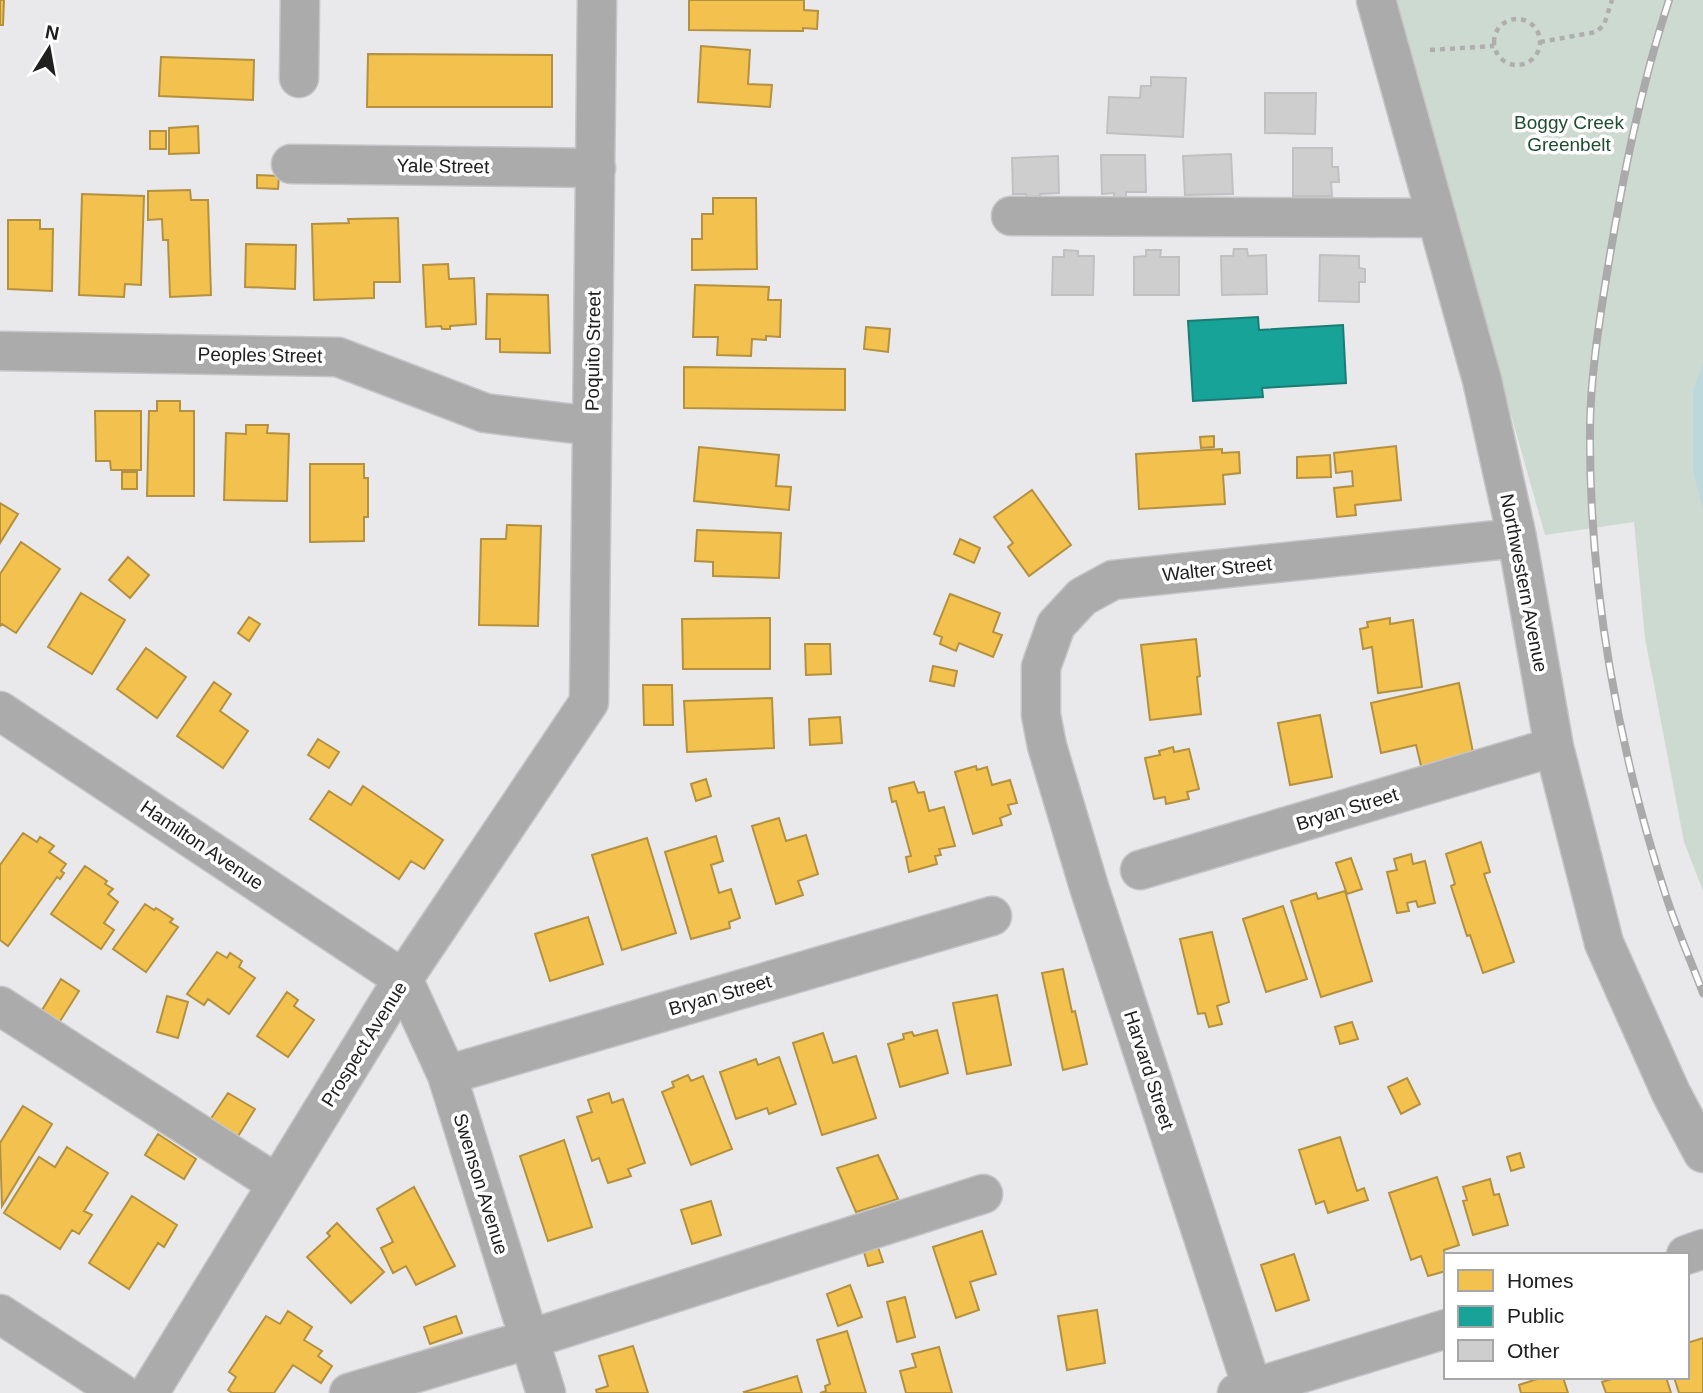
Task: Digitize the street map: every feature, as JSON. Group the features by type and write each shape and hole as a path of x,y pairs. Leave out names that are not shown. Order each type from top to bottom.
{"street":[{"path":"299,78 300,0"},
{"name":"Poquito Street","path":"589,702 597,0"},
{"name":"Northwestern Avenue","path":"1376,0 1482,380 1517,538 1554,747 1604,943 1671,1093 1703,1153"},
{"name":"Yale Street","path":"291,164 596,168"},
{"path":"1011,216 1437,218"},
{"name":"Peoples Street","path":"0,351 338,357 485,413 592,426"},
{"name":"Walter Street","path":"1047,746 1041,715 1041,667 1056,625 1082,597 1113,580 1517,538"},
{"name":"Prospect Avenue","path":"149,1393 403,979 589,702"},
{"name":"Hamilton Avenue","path":"0,711 403,979"},
{"name":"Harvard Street","path":"1047,746 1248,1391"},
{"name":"Bryan Street","path":"1140,870 1554,747"},
{"name":"Bryan Street","path":"447,1075 992,916"},
{"name":"Swenson Avenue","path":"403,979 447,1075 546,1393"},
{"path":"0,1006 277,1184"},
{"path":"349,1393 530,1339 983,1194"},
{"path":"0,1314 121,1393"},
{"path":"1248,1391 1444,1330"}],"path":[{"path":"1540,42 1596,32 1604,24 1612,0"},
{"path":"1513,19 1528,22 1534,27 1540,42 1535,57 1521,65 1507,63 1501,59 1494,46 1496,32 1513,19"},
{"path":"1391,55 1494,46"}],"green space":[{"name":"Boggy Creek Greenbelt","path":"1394,0 1703,0 1703,891 1684,842 1645,638 1634,522 1545,535"}],"water":[{"path":"1703,364 1703,509 1693,471 1693,390"}],"building: Homes":[{"path":"0,0 4,0 3,25 0,25"},
{"path":"689,0 804,0 804,10 818,11 817,29 689,30"},
{"path":"701,46 750,50 748,84 772,85 770,107 698,102"},
{"path":"368,54 552,55 552,107 367,107"},
{"path":"161,57 254,60 253,100 159,96"},
{"path":"198,126 199,153 169,154 169,128"},
{"path":"150,131 166,131 166,149 150,149"},
{"path":"257,175 279,176 278,189 257,188"},
{"path":"190,190 191,200 208,200 211,295 170,297 168,240 163,240 162,219 148,220 148,191"},
{"path":"82,194 144,196 141,285 125,284 124,297 79,295"},
{"path":"713,198 756,198 757,269 692,270 692,239 702,239 702,214 713,214"},
{"path":"398,218 400,282 374,282 374,298 314,300 312,224 349,223 348,219"},
{"path":"8,220 40,220 40,229 53,229 52,291 8,289"},
{"path":"246,244 296,245 295,289 245,287"},
{"path":"448,264 449,279 474,278 476,324 450,326 450,329 442,329 441,326 426,327 423,265"},
{"path":"695,285 769,287 768,300 781,300 780,337 752,339 751,356 717,355 718,337 693,337"},
{"path":"487,294 548,295 550,353 500,352 500,339 486,339"},
{"path":"866,327 890,329 888,352 864,349"},
{"path":"684,367 845,369 845,410 684,408"},
{"path":"157,401 180,401 180,411 194,411 194,496 147,496 149,411 157,411"},
{"path":"95,411 141,411 141,470 111,470 110,461 96,461"},
{"path":"246,425 268,425 267,433 289,434 287,501 224,500 226,433 246,434"},
{"path":"1214,436 1214,447 1201,448 1200,437"},
{"path":"1396,446 1401,500 1355,505 1356,515 1337,517 1334,488 1353,486 1352,471 1336,473 1334,453"},
{"path":"699,447 779,455 776,486 791,487 789,510 694,501"},
{"path":"1222,449 1222,453 1239,452 1240,473 1223,475 1225,504 1139,509 1136,454"},
{"path":"1330,455 1331,477 1297,478 1297,457"},
{"path":"310,464 364,464 364,478 368,478 368,517 364,517 364,541 310,542"},
{"path":"122,472 137,472 137,489 122,489"},
{"path":"1032,490 1071,545 1029,576 1008,547 1013,543 994,517"},
{"path":"0,503 18,514 0,543"},
{"path":"507,525 541,526 538,626 479,625 481,539 506,539"},
{"path":"697,530 781,533 779,578 713,576 713,562 695,561"},
{"path":"960,539 980,548 974,563 954,554"},
{"path":"21,542 60,569 16,633 2,624 0,626 0,574"},
{"path":"128,557 149,575 130,598 109,580"},
{"path":"81,593 125,620 92,674 48,647"},
{"path":"950,594 1000,613 993,632 1002,635 993,657 959,643 956,651 940,644 942,637 934,634"},
{"path":"249,617 260,624 249,641 238,633"},
{"path":"770,618 770,669 683,669 682,619"},
{"path":"1390,618 1390,624 1413,620 1422,687 1378,693 1372,647 1363,649 1360,629 1368,627 1367,622"},
{"path":"1196,639 1201,714 1150,720 1141,645"},
{"path":"805,644 830,644 831,674 806,675"},
{"path":"146,648 186,677 157,718 117,689"},
{"path":"933,666 957,671 954,686 930,681"},
{"path":"214,682 231,694 220,711 248,731 223,768 177,736"},
{"path":"1459,683 1476,767 1424,778 1416,745 1381,753 1371,703"},
{"path":"643,685 672,685 673,725 644,725"},
{"path":"772,698 774,748 687,752 684,701"},
{"path":"1320,715 1332,777 1290,785 1278,723"},
{"path":"840,717 842,743 810,745 809,719"},
{"path":"318,739 339,752 329,768 308,755"},
{"path":"1173,747 1174,752 1189,749 1199,789 1187,792 1189,799 1166,804 1165,797 1154,799 1145,758 1160,755 1159,751"},
{"path":"976,766 977,770 987,767 992,785 1010,780 1017,803 1008,805 1011,814 1000,818 1002,825 973,834 955,772"},
{"path":"706,779 711,796 696,801 691,784"},
{"path":"914,782 918,793 924,792 929,811 944,807 955,846 939,849 941,855 935,856 937,864 909,872 906,857 911,856 896,801 892,802 889,788"},
{"path":"363,786 443,840 424,869 411,861 399,879 310,819 329,791 351,805"},
{"path":"779,818 786,841 806,835 818,874 798,881 803,895 776,904 752,826"},
{"path":"23,833 37,842 40,837 54,846 49,852 66,864 60,879 57,877 8,946 0,940 0,865"},
{"path":"716,836 723,861 711,865 719,893 731,889 740,918 729,922 730,928 691,939 665,852"},
{"path":"647,838 676,933 622,950 592,855"},
{"path":"1481,842 1490,872 1484,874 1514,962 1483,973 1470,935 1467,936 1451,886 1455,884 1446,854"},
{"path":"1411,854 1413,864 1425,861 1435,903 1418,907 1416,901 1407,903 1409,911 1397,913 1387,872 1397,870 1394,859"},
{"path":"1351,858 1362,889 1347,894 1336,863"},
{"path":"85,866 107,881 105,884 113,889 108,894 118,902 104,923 114,930 101,949 51,914"},
{"path":"1345,891 1372,981 1321,997 1291,901 1316,893 1318,899"},
{"path":"145,904 173,919 170,922 178,927 146,972 113,949"},
{"path":"1283,906 1307,979 1266,992 1243,919"},
{"path":"588,917 603,964 550,981 535,934"},
{"path":"1212,932 1229,1002 1217,1006 1222,1024 1209,1027 1205,1013 1198,1014 1180,939"},
{"path":"217,952 227,958 230,953 242,961 239,967 255,978 229,1014 208,999 204,1005 187,994"},
{"path":"1063,969 1087,1064 1063,1070 1042,973"},
{"path":"61,979 79,991 57,1026 39,1015"},
{"path":"287,992 298,1000 294,1006 314,1020 288,1057 257,1036"},
{"path":"997,995 1011,1065 967,1074 953,1003"},
{"path":"167,996 188,1002 178,1038 157,1032"},
{"path":"1352,1022 1358,1039 1340,1044 1335,1027"},
{"path":"937,1030 948,1073 900,1087 888,1044 904,1039 903,1034 912,1032 914,1036"},
{"path":"823,1033 833,1063 856,1056 876,1118 822,1135 793,1043"},
{"path":"779,1057 796,1104 769,1114 767,1108 736,1119 720,1072 756,1059 758,1065"},
{"path":"688,1075 691,1081 703,1076 732,1149 691,1165 662,1092 674,1087 672,1082"},
{"path":"1407,1078 1420,1104 1401,1114 1388,1087"},
{"path":"228,1093 255,1109 235,1141 208,1123"},
{"path":"609,1093 612,1103 623,1099 645,1163 628,1169 631,1176 608,1183 599,1158 592,1161 577,1117 592,1112 588,1100"},
{"path":"23,1106 52,1124 2,1206 0,1143"},
{"path":"158,1134 196,1159 184,1179 145,1155"},
{"path":"1340,1137 1357,1191 1364,1188 1368,1200 1328,1213 1324,1201 1316,1204 1299,1150"},
{"path":"564,1140 592,1227 548,1241 520,1156"},
{"path":"67,1147 108,1173 84,1211 92,1215 79,1234 72,1230 60,1249 4,1213 39,1157 55,1167"},
{"path":"1520,1153 1524,1167 1511,1171 1507,1157"},
{"path":"878,1155 898,1199 856,1212 837,1168"},
{"path":"1437,1177 1459,1245 1444,1250 1444,1272 1428,1276 1421,1256 1411,1260 1389,1193"},
{"path":"1490,1179 1494,1195 1499,1194 1508,1225 1473,1235 1463,1201 1467,1200 1463,1187"},
{"path":"414,1187 455,1266 416,1285 406,1266 393,1273 381,1248 393,1242 377,1209"},
{"path":"132,1196 177,1225 164,1247 158,1243 129,1289 89,1263"},
{"path":"711,1201 721,1235 692,1244 681,1210"},
{"path":"337,1223 384,1272 351,1303 307,1257 330,1236 327,1233"},
{"path":"982,1231 996,1274 970,1282 979,1310 956,1318 933,1247"},
{"path":"878,1247 883,1262 868,1266 864,1252"},
{"path":"1294,1254 1309,1300 1276,1311 1261,1265"},
{"path":"850,1285 862,1317 838,1326 827,1294"},
{"path":"905,1297 915,1337 897,1342 887,1302"},
{"path":"1097,1310 1105,1363 1067,1370 1058,1316"},
{"path":"288,1311 312,1327 304,1340 322,1351 318,1356 332,1366 321,1383 293,1365 274,1393 232,1393 228,1390 236,1377 229,1372 266,1316 280,1324"},
{"path":"456,1316 462,1333 430,1344 424,1327"},
{"path":"847,1331 866,1393 820,1393 826,1391 825,1386 830,1384 817,1340"},
{"path":"1703,1338 1703,1393 1679,1393 1675,1379 1689,1379 1689,1342"},
{"path":"633,1346 648,1393 597,1393 596,1390 608,1386 599,1356"},
{"path":"939,1347 952,1393 906,1393 900,1371 916,1367 912,1354"},
{"path":"797,1376 802,1393 744,1392"},
{"path":"1537,1379 1564,1379 1568,1393 1521,1393 1519,1385"},
{"path":"1612,1379 1667,1379 1671,1393 1606,1393 1602,1382"}],"building: Public":[{"path":"1258,317 1259,330 1343,325 1346,383 1262,388 1263,397 1193,401 1188,321"}],"building: Other":[{"path":"1151,77 1186,78 1183,137 1107,133 1109,97 1140,98 1141,86 1151,86"},
{"path":"1265,93 1316,93 1315,134 1265,133"},
{"path":"1293,148 1332,148 1332,167 1338,167 1339,182 1331,182 1332,196 1293,196"},
{"path":"1231,154 1233,194 1185,195 1183,156"},
{"path":"1101,155 1145,155 1146,192 1126,192 1126,198 1114,198 1114,193 1102,194"},
{"path":"1058,156 1059,193 1040,194 1040,200 1026,201 1026,194 1013,194 1012,158"},
{"path":"1234,249 1247,249 1248,256 1266,255 1267,294 1222,295 1221,256 1233,256"},
{"path":"1064,250 1078,251 1078,256 1094,256 1093,295 1052,295 1053,257 1064,257"},
{"path":"1146,250 1161,250 1160,257 1179,257 1179,295 1134,295 1134,257 1146,256"},
{"path":"1320,255 1359,256 1359,268 1365,269 1365,282 1359,282 1359,302 1319,301"}],"railway":[{"path":"1669,0 1633,135 1607,273 1592,392 1591,490 1601,609 1634,785 1667,899 1703,993"}]}
